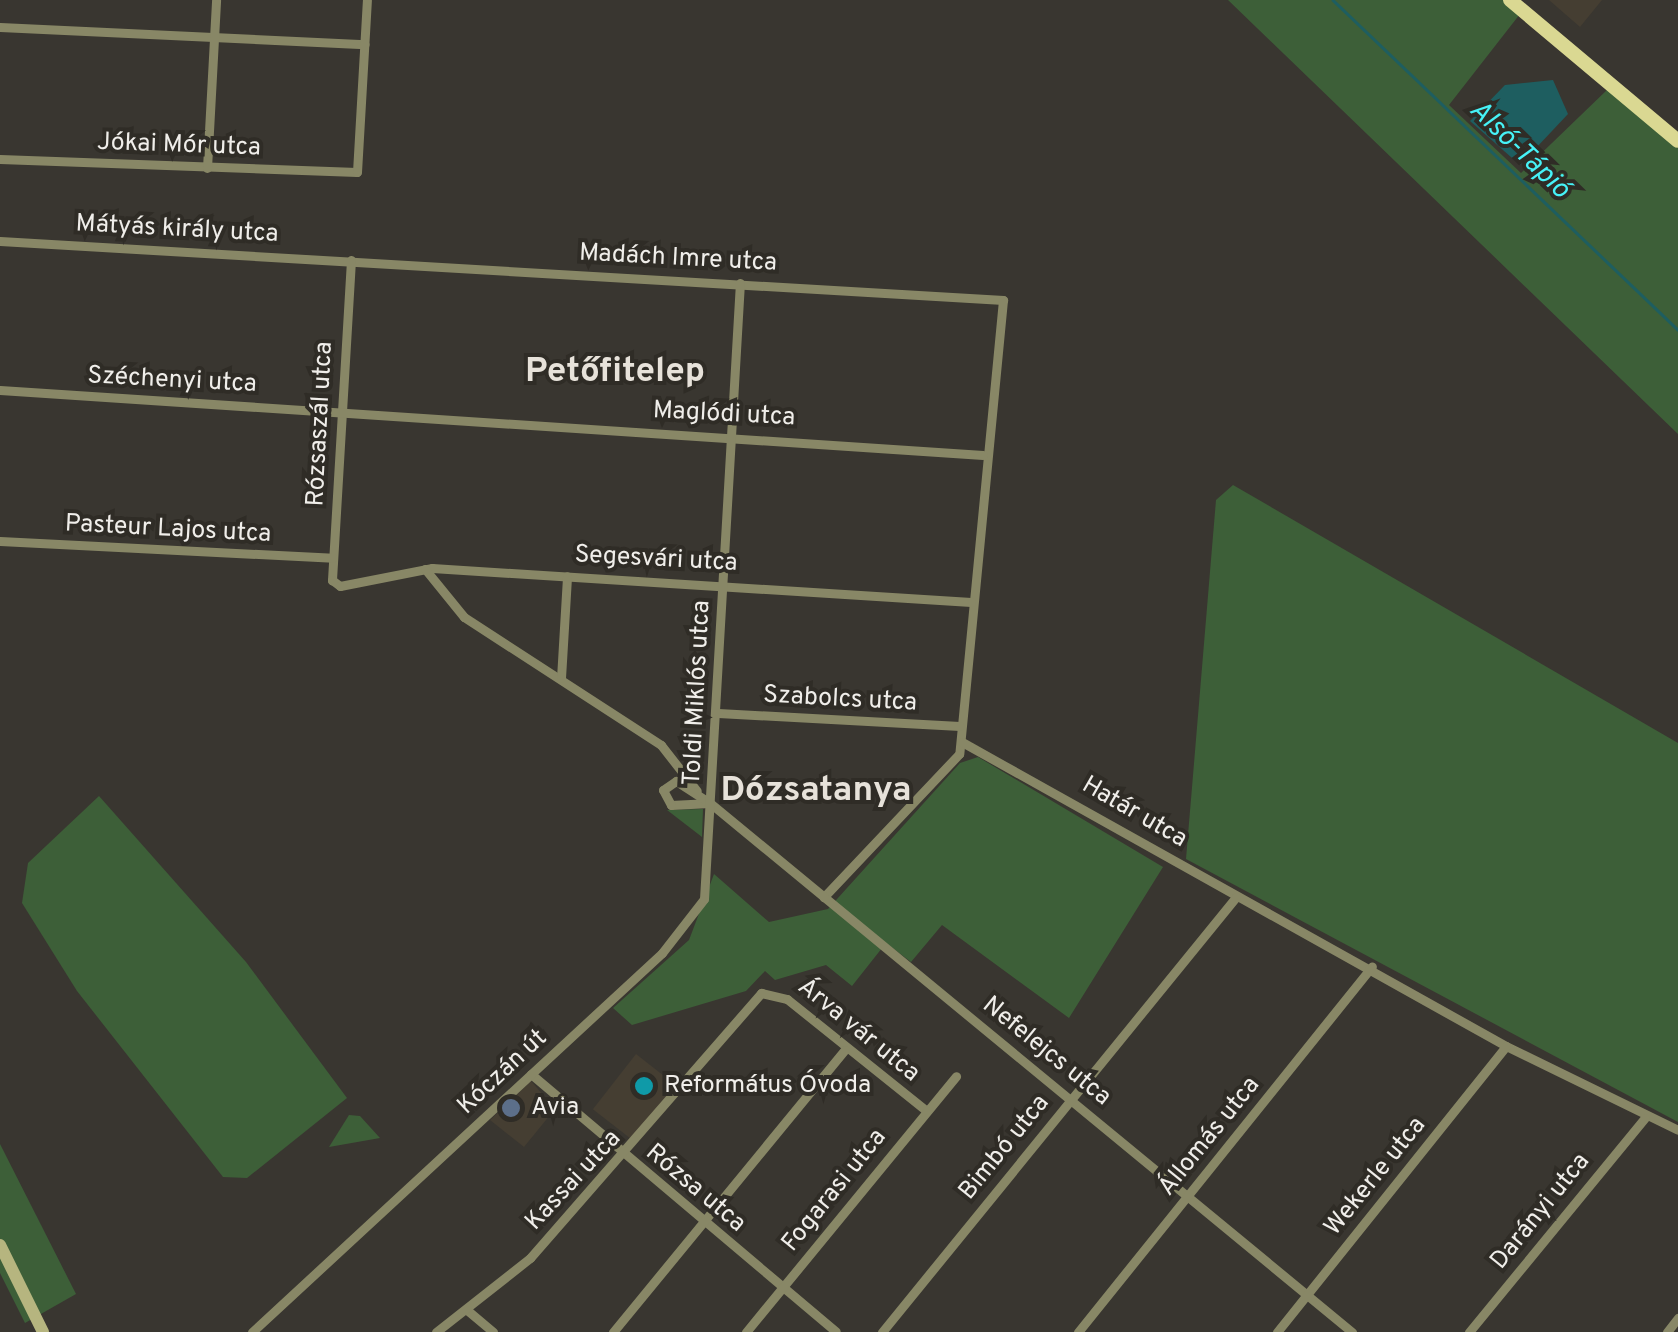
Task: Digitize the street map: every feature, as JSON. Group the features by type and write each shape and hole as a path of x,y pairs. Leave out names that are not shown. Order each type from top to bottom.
{"main road":[{"path":"1510,0 1678,142"},
{"path":"0,1246 43,1332"}],"street":[{"path":"207,168 216,0"},
{"path":"0,27 365,44 368,0"},
{"name":"Jókai Mór utca","path":"0,158 356,172 365,44"},
{"name":"Mátyás király utca","path":"0,241 351,260"},
{"name":"Madách Imre utca","path":"351,260 1003,300 983,455"},
{"name":"Rózsaszál utca","path":"340,586 333,558 351,260"},
{"name":"Toldi Miklós utca","path":"708,802 718,714 740,282"},
{"name":"Széchenyi utca","path":"0,390 341,412"},
{"name":"Maglódi utca","path":"341,412 734,435 983,455"},
{"path":"824,897 962,742 960,726 983,455"},
{"name":"Pasteur Lajos utca","path":"0,541 333,558"},
{"name":"Segesvári utca","path":"340,586 425,570 724,584 970,602"},
{"name":"Nefelejcs utca","path":"425,570 464,617 661,745 708,802 1352,1332"},
{"path":"561,678 566,576"},
{"name":"Szabolcs utca","path":"718,714 960,726"},
{"name":"Határ utca","path":"962,742 1236,896 1372,966 1506,1046 1645,1118 1678,1130"},
{"name":"Kóczán út","path":"252,1332 691,920 709,878 708,802"},
{"name":"Bimbó utca","path":"882,1332 1236,896"},
{"name":"Állomás utca","path":"1078,1332 1372,966"},
{"name":"Árva vár utca","path":"761,993 776,992 927,1111"},
{"name":"Kassai utca","path":"436,1332 467,1310 625,1157 761,993"},
{"name":"Wekerle utca","path":"1277,1332 1506,1046"},
{"path":"614,1332 845,1050"},
{"name":"Rózsa utca","path":"531,1074 836,1332"},
{"name":"Fogarasi utca","path":"746,1332 956,1076"},
{"name":"Darányi utca","path":"1469,1332 1645,1118"},
{"path":"467,1310 492,1332"},
{"path":"1667,1332 1678,1318"}],"shaded area":[{"path":"1549,0 1602,0 1580,27"},
{"path":"636,1054 676,1085 633,1141 593,1109"},
{"path":"531,1081 555,1109 524,1147 490,1120"}],"green space":[{"path":"1228,0 1507,0 1520,14 1449,105 1521,173 1608,89 1678,148 1678,434"},
{"path":"1233,485 1678,743 1678,1122 1186,859 1216,500"},
{"path":"978,757 1163,867 1069,1018 942,925 911,962 886,943 852,986 826,965 775,980 765,971 746,991 632,1025 613,1008 689,940 714,874 769,922 828,909 960,763"},
{"path":"99,796 246,962 347,1098 247,1178 223,1177 77,991 22,903 28,863"},
{"path":"703,809 702,837 667,810"},
{"path":"349,1115 360,1116 380,1138 329,1147"},
{"path":"0,1144 76,1294 25,1323 0,1273"}],"water":[{"path":"1553,80 1568,114 1520,165 1470,121 1505,85"}],"waterway":[{"name":"Alsó-Tápió","path":"1333,0 1678,330"}],"place":[{"name":"Református Óvoda","path":"644,1086"},
{"name":"Avia","path":"511,1108"}],"district":[{"name":"Petőfitelep","path":"615,372"},
{"name":"Dózsatanya","path":"816,791"}]}
